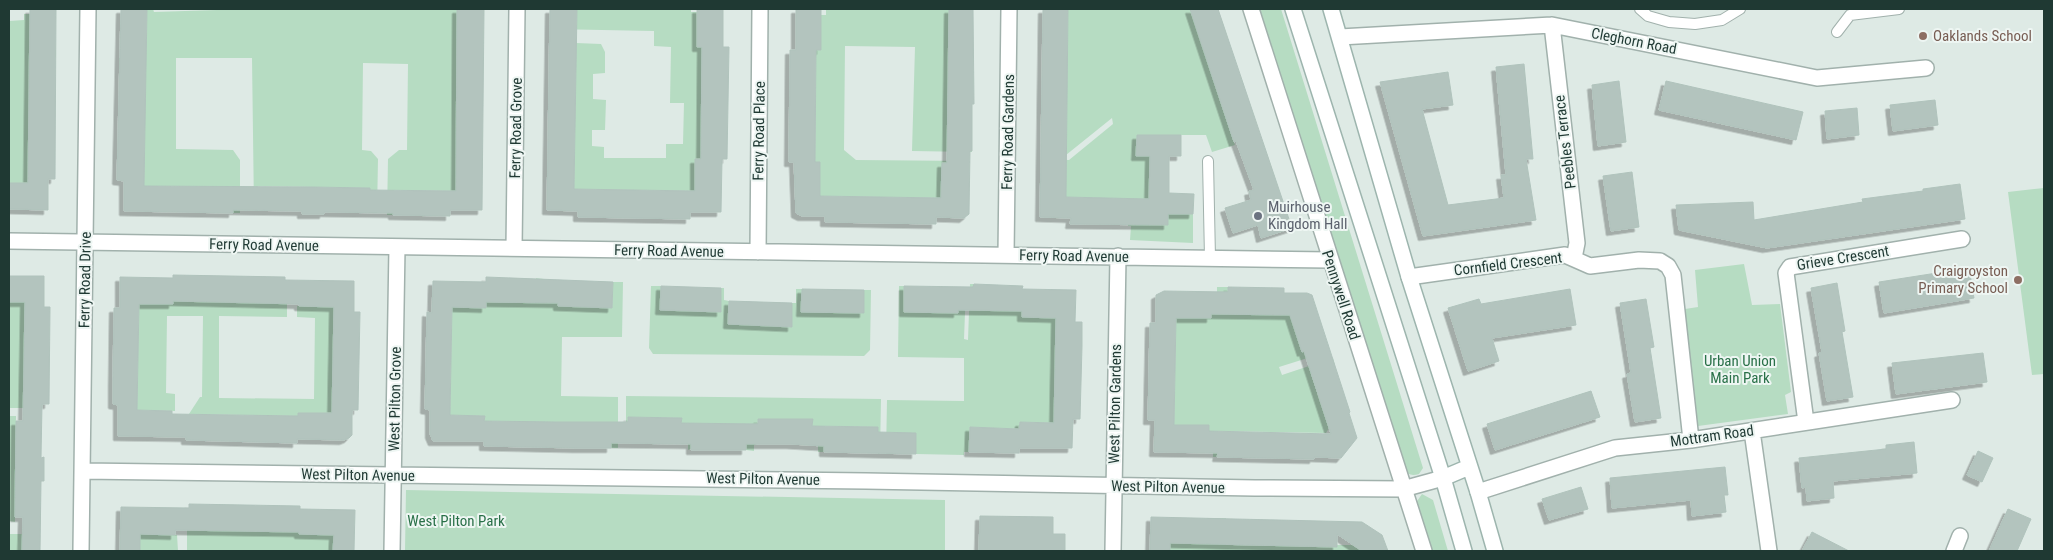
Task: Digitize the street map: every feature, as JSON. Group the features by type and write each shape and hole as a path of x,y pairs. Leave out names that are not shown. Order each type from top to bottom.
{"street":[{"name":"Ferry Road Drive","path":"82,551 88,9"},
{"name":"Ferry Road Grove","path":"514,248 517,9"},
{"name":"Ferry Road Place","path":"758,252 760,9"},
{"name":"Ferry Road Gardens","path":"1006,256 1009,9"},
{"name":"Pennywell Road","path":"1252,9 1330,260 1424,551"},
{"path":"1293,9 1443,478 1464,551"},
{"path":"1331,9 1408,277 1478,492 1495,551"},
{"name":"Cleghorn Road","path":"1340,37 1552,25 1816,78 1926,68"},
{"name":"Peebles Terrace","path":"1552,25 1577,243 1574,258"},
{"name":"Grieve Crescent","path":"1806,422 1786,273 1790,267 1962,240"},
{"name":"Ferry Road Avenue","path":"9,241 1330,260"},
{"name":"West Pilton Grove","path":"392,551 397,247"},
{"name":"Cornfield Crescent","path":"1408,277 1564,255 1590,266 1650,259 1660,261 1668,266 1673,275 1691,440"},
{"name":"West Pilton Gardens","path":"1113,551 1118,256"},
{"name":"Mottram Road","path":"1478,492 1615,448 1691,440 1952,400"},
{"path":"1752,431 1770,551"},
{"path":"1443,478 1469,467"},
{"name":"West Pilton Avenue","path":"82,471 866,480 1114,487 1403,489 1443,478"},
{"path":"1954,551 1960,536"}],"lane":[{"path":"1640,9 1648,16 1669,22 1695,24 1722,20 1740,9"},
{"path":"1837,32 1850,15 1899,9"},
{"path":"1208,161 1210,258"}],"green space":[{"path":"147,9 153,9 154,12 248,9 457,9 457,29 483,29 456,191 394,190 393,215 387,215 388,159 399,150 407,150 408,64 363,63 362,150 371,151 378,159 377,213 369,213 369,188 258,186 258,211 254,210 252,58 176,58 176,149 233,150 240,160 240,213 233,213 233,187 144,186 145,69 119,69 119,58 121,42 147,42"},
{"path":"577,9 691,9 691,12 697,12 697,47 702,47 701,159 695,159 695,191 574,189 576,43 601,44 605,52 605,73 593,74 593,99 606,100 605,130 592,130 592,146 604,147 604,158 666,158 666,144 683,144 684,103 670,103 671,47 654,46 654,31 550,29 550,25 577,25"},
{"path":"826,9 949,9 947,150 972,152 912,151 915,47 845,46 844,150 856,160 970,161 970,163 942,163 941,198 820,196 815,162 816,50 821,50 821,15 826,15"},
{"path":"1068,9 1190,9 1235,145 1212,152 1206,135 1137,135 1136,156 1150,156 1149,225 1168,225 1168,214 1193,214 1193,243 1130,240 1131,226 1128,226 1128,199 1066,197 1066,162 1041,162 1041,159 1069,160 1113,124 1112,118 1066,155"},
{"path":"1260,9 1281,9 1423,468 1419,474 1410,474 1403,469"},
{"path":"24,14 30,14 30,50 56,50 56,57 34,57 30,66 28,183 9,183 9,21 24,20"},
{"path":"2044,188 2044,374 2032,375 2008,192"},
{"name":"Urban Union Main Park","path":"1744,264 1752,305 1780,304 1791,392 1785,395 1788,414 1698,426 1685,309 1698,307 1695,270"},
{"path":"536,278 559,281 558,306 612,307 613,282 623,282 622,337 562,337 561,396 618,397 618,448 611,448 611,422 556,422 556,447 533,447 533,422 484,421 484,416 450,415 452,307 486,308 486,302 535,303"},
{"path":"970,284 974,284 973,310 1022,311 1022,317 1056,318 1054,423 1020,422 1019,429 970,427 969,452 964,452 964,455 916,454 916,433 892,433 892,454 886,454 887,400 964,401 964,358 898,357 899,286 904,286 904,312 958,313 959,287 966,287 964,339 968,340"},
{"path":"651,286 661,286 660,310 720,312 721,288 724,288 724,300 729,301 728,324 791,327 792,303 796,303 796,289 802,289 801,312 864,313 864,290 871,290 870,350 864,356 653,354 649,348"},
{"path":"1217,287 1228,287 1227,314 1290,315 1302,351 1328,344 1330,351 1279,367 1282,375 1333,358 1335,366 1311,374 1329,428 1326,433 1218,431 1217,457 1213,457 1213,453 1209,453 1209,425 1174,425 1176,318 1211,318 1212,292 1217,292"},
{"path":"173,301 287,303 287,317 219,316 219,398 314,399 315,318 297,317 297,306 334,307 332,413 298,413 298,416 189,414 200,397 202,397 203,316 167,316 166,393 175,394 175,411 137,410 139,304 172,304"},
{"path":"9,302 25,302 24,408 9,408"},
{"path":"626,396 881,399 880,453 878,454 878,427 825,426 824,452 818,452 818,445 812,445 812,419 758,419 757,444 754,445 754,451 746,450 747,424 688,450 688,444 681,444 681,418 628,417 626,443"},
{"path":"9,416 16,416 15,522 9,521"},
{"name":"West Pilton Park","path":"406,490 945,500 945,551 405,551"},
{"path":"1422,494 1433,500 1448,551 1432,551 1415,504"},
{"path":"1207,518 1226,518 1226,545 1337,547 1337,545 1352,545 1362,551 1170,551 1170,543 1206,544"},
{"path":"187,530 299,532 299,534 334,535 333,551 187,551"},
{"path":"9,534 23,534 22,551 9,551"},
{"path":"140,534 177,535 178,551 140,551"}],"building":[{"path":"30,9 56,9 55,179 48,179 48,210 9,209 9,183 28,183"},
{"path":"121,9 147,9 144,186 314,187 456,191 457,9 484,9 482,210 450,210 450,216 324,212 324,214 302,214 302,211 233,210 233,213 124,211 124,181 117,180"},
{"path":"550,9 577,9 574,189 695,191 695,159 701,159 702,47 697,47 697,9 723,9 723,47 729,47 727,159 722,159 721,212 690,212 690,219 578,217 578,211 547,210"},
{"path":"796,9 821,9 821,50 816,50 815,162 820,162 820,196 941,198 942,163 947,163 949,9 973,9 974,104 972,104 969,214 964,218 936,217 936,224 825,222 825,216 802,216 796,213 794,162 789,162 790,50 796,50"},
{"path":"1043,9 1068,9 1066,197 1149,199 1150,156 1136,156 1137,135 1181,135 1181,156 1169,156 1169,193 1194,194 1193,214 1168,214 1168,225 1070,224 1071,218 1040,217"},
{"path":"1190,9 1218,9 1292,228 1261,238 1258,225 1233,233 1225,208 1251,200 1249,191 1254,190 1236,141 1234,142"},
{"path":"1524,64 1533,159 1526,159 1536,220 1423,236 1380,82 1448,72 1453,105 1422,109 1448,205 1504,198 1501,175 1506,175 1496,67"},
{"path":"1619,81 1626,142 1598,146 1592,85"},
{"path":"1666,81 1803,112 1796,140 1659,110"},
{"path":"1935,100 1938,125 1893,131 1890,105"},
{"path":"1857,108 1859,135 1827,139 1825,111"},
{"path":"1632,172 1639,227 1611,231 1603,176"},
{"path":"1960,184 1965,219 1767,248 1679,230 1676,205 1753,202 1754,220 1863,202 1862,199"},
{"path":"1969,268 1974,298 1884,313 1879,282"},
{"path":"173,275 285,277 285,280 354,281 354,312 360,312 358,410 352,410 352,435 344,440 297,439 297,443 186,440 186,437 118,436 118,405 113,404 113,381 114,308 120,308 120,277 173,278","holes":["173,301 299,304 299,306 334,307 332,413 298,413 298,416 172,414 172,411 137,410 139,304 173,304"]},
{"path":"9,276 44,276 44,307 50,307 49,404 42,404 41,458 44,457 44,481 41,481 40,551 22,551 23,517 15,517 16,421 23,421 25,302 9,302"},
{"path":"486,277 613,282 612,308 558,306 558,303 486,302 486,308 452,307 450,415 485,416 484,421 556,422 628,422 628,417 682,418 681,423 758,424 758,419 813,419 812,426 878,427 878,432 916,433 916,454 824,452 824,446 791,444 746,444 746,450 691,450 691,444 611,443 611,448 577,448 484,446 484,441 433,441 430,434 430,410 425,409 427,312 432,313 433,281 486,282"},
{"path":"1837,283 1845,331 1842,332 1853,397 1827,401 1819,353 1822,352 1811,288"},
{"path":"974,284 1023,286 1022,289 1076,290 1075,322 1082,322 1082,346 1080,419 1073,419 1072,448 1019,448 1019,453 969,452 970,427 1019,429 1020,422 1054,423 1056,318 1022,317 1022,311 958,310 958,313 904,312 904,286 973,287"},
{"path":"661,286 721,288 721,312 660,310"},
{"path":"1228,287 1284,288 1284,293 1307,293 1312,295 1357,438 1341,458 1217,457 1218,453 1154,452 1155,420 1148,420 1150,323 1156,323 1156,295 1164,291 1228,292","holes":["1211,314 1290,315 1302,352 1304,351 1331,434 1209,431 1209,425 1174,425 1176,318 1211,318"]},
{"path":"802,289 864,290 864,313 801,312"},
{"path":"1570,289 1576,325 1492,338 1499,361 1468,371 1448,308 1479,299 1481,304"},
{"path":"1646,299 1654,347 1650,348 1661,418 1635,422 1627,374 1631,373 1620,303"},
{"path":"729,301 792,303 792,327 728,324"},
{"path":"1983,353 1987,382 1896,394 1892,363"},
{"path":"1591,391 1600,417 1495,450 1487,424"},
{"path":"1914,442 1917,473 1833,481 1834,498 1807,501 1806,487 1802,488 1799,458 1886,449 1886,445"},
{"path":"1978,451 1993,458 1982,482 1967,475"},
{"path":"1725,467 1728,495 1724,495 1726,512 1692,516 1691,500 1612,508 1610,478"},
{"path":"1581,487 1588,509 1549,520 1542,499"},
{"path":"189,504 300,506 300,509 355,510 354,551 333,551 334,535 299,534 299,532 175,530 175,535 140,534 140,551 120,551 121,507 189,508"},
{"path":"2008,509 2031,519 2017,551 1989,551"},
{"path":"980,516 1053,517 1053,534 1065,534 1065,551 979,551"},
{"path":"1151,517 1362,522 1382,535 1388,551 1362,551 1337,534 1337,547 1170,543 1170,551 1150,551"},
{"path":"1812,532 1849,551 1802,551"}],"place":[{"name":"Oaklands School","path":"1923,36"},
{"name":"Muirhouse Kingdom Hall","path":"1258,216"},
{"name":"Craigroyston Primary School","path":"2018,280"}]}
